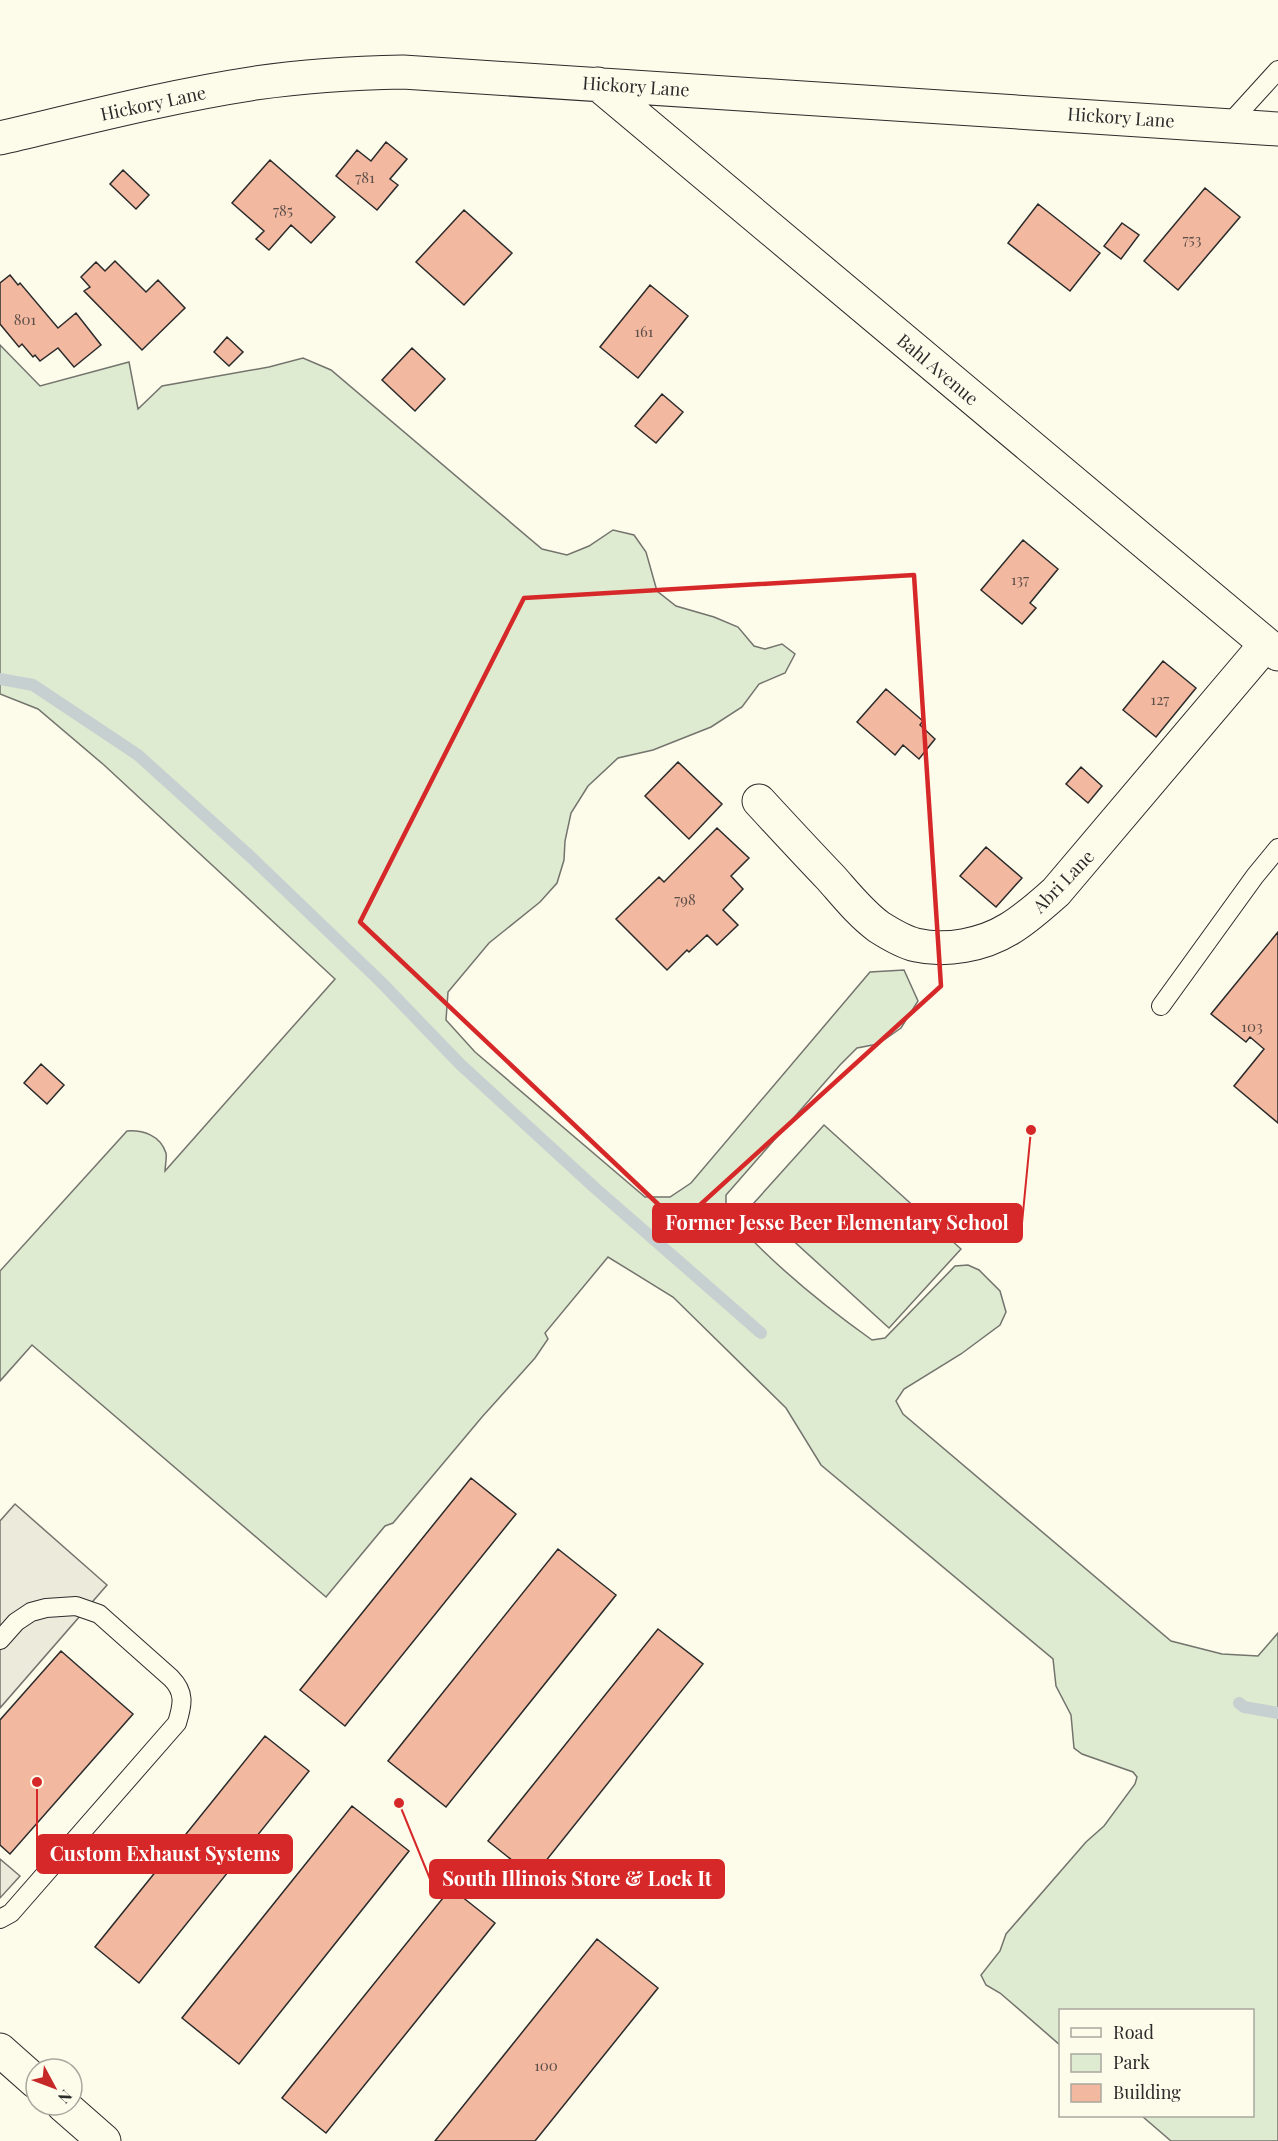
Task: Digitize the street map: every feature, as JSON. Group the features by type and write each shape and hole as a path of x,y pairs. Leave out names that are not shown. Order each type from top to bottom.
{"street":[{"name":"Hickory Lane","path":"0,138 204,92 257,83 350,73 403,72 1278,129"},
{"name":"Bahl Avenue","path":"598,84 1272,649"},
{"name":"Abri Lane","path":"759,801 859,909 878,926 916,945 960,946 986,940 1008,930 1056,892 1272,649"},
{"path":"0,2050 24,2071"},
{"path":"77,2117 104,2141"}],"lane":[{"path":"1228,125 1278,70"},
{"path":"1161,1006 1255,876 1278,848"},
{"path":"0,1640 16,1622 31,1612 46,1608 76,1606 99,1614 171,1678 179,1686 182,1696 177,1723 11,1913 0,1918"}],"highlighted area":[{"path":"914,575 941,986 679,1224 360,922 524,598"}],"green space":[{"path":"0,345 40,386 129,362 138,409 162,386 269,367 303,358 331,370 542,549 567,555 589,546 613,530 634,535 646,552 657,591 676,606 738,627 754,646 765,649 782,644 795,654 785,673 759,684 742,707 711,727 653,750 618,758 588,786 571,813 565,841 564,860 557,883 540,902 489,943 448,992 446,1020 475,1052 645,1197 670,1197 691,1183 870,972 904,970 918,1001 901,1028 878,1044 857,1048 840,1065 726,1195 726,1212 795,1280 872,1340 885,1338 955,1266 968,1265 979,1270 1000,1291 1006,1312 1000,1325 961,1354 904,1389 896,1401 903,1414 1171,1641 1222,1654 1258,1656 1278,1633 1278,2141 1171,2141 1143,2117 1254,2117 1254,2009 1059,2009 1059,2044 1000,1993 986,1985 981,1975 1000,1951 1006,1934 1086,1842 1104,1826 1135,1784 1137,1777 1133,1772 1082,1754 1074,1748 1071,1715 1056,1686 1053,1659 821,1465 786,1408 673,1297 608,1257 545,1333 548,1339 535,1358 393,1523 385,1526 326,1597 32,1345 0,1381 0,1271 127,1131 145,1133 160,1142 166,1153 165,1171 335,979 104,765 38,709 0,694"},
{"path":"824,1125 961,1249 889,1328 753,1204"}],"shaded area":[{"path":"15,1504 107,1585 0,1708 0,1521"},
{"path":"0,1859 20,1876 0,1898"}],"building":[{"path":"386,142 407,159 390,179 398,185 377,210 336,176 357,150 371,161"},
{"path":"270,160 335,217 311,243 291,225 269,250 256,239 264,231 232,203"},
{"path":"123,170 149,195 136,209 110,184"},
{"path":"1205,188 1240,217 1178,290 1144,261"},
{"path":"1038,204 1100,253 1070,291 1008,243"},
{"path":"464,210 512,253 464,305 416,262"},
{"path":"1122,223 1139,235 1121,259 1104,246"},
{"path":"115,261 146,292 158,280 185,308 142,350 84,291 90,287 81,277 96,262 105,271"},
{"path":"10,275 18,285 20,283 58,328 76,313 101,345 74,367 58,348 40,361 35,355 33,357 22,344 19,347 0,324 0,283"},
{"path":"650,285 688,316 638,378 600,347"},
{"path":"227,337 243,352 229,366 214,352"},
{"path":"412,348 445,379 415,411 382,380"},
{"path":"662,394 683,412 656,443 635,426"},
{"path":"1023,540 1058,569 1030,603 1036,608 1022,624 981,590"},
{"path":"1163,661 1196,688 1156,737 1123,710"},
{"path":"886,689 923,721 920,725 935,739 919,759 903,745 895,755 857,722"},
{"path":"678,762 722,804 689,839 645,796"},
{"path":"1081,767 1102,786 1088,803 1066,784"},
{"path":"717,828 749,858 731,876 743,889 723,910 738,925 717,945 707,935 689,952 687,950 667,970 616,919 659,877 664,882"},
{"path":"986,847 1022,878 996,907 960,876"},
{"path":"1278,932 1278,1123 1234,1086 1264,1049 1250,1037 1246,1042 1211,1014"},
{"path":"41,1064 64,1085 47,1104 24,1083"},
{"path":"471,1478 516,1514 345,1726 300,1690"},
{"path":"558,1549 616,1595 446,1807 388,1761"},
{"path":"658,1629 703,1664 533,1877 488,1841"},
{"path":"61,1651 133,1714 10,1854 0,1845 0,1720"},
{"path":"265,1736 309,1771 139,1983 95,1947"},
{"path":"352,1806 409,1851 239,2064 182,2018"},
{"path":"451,1888 495,1923 326,2133 282,2098"},
{"path":"597,1939 658,1988 535,2141 435,2141"}],"waterway":[{"path":"0,679 33,685 138,755 253,859 381,982 460,1064 595,1188 761,1333"},
{"path":"1239,1703 1244,1707 1278,1713"}],"place":[{"name":"Former Jesse Beer Elementary School","path":"1031,1130"},
{"name":"Custom Exhaust Systems","path":"37,1782"},
{"name":"South Illinois Store & Lock It","path":"399,1803"}]}
